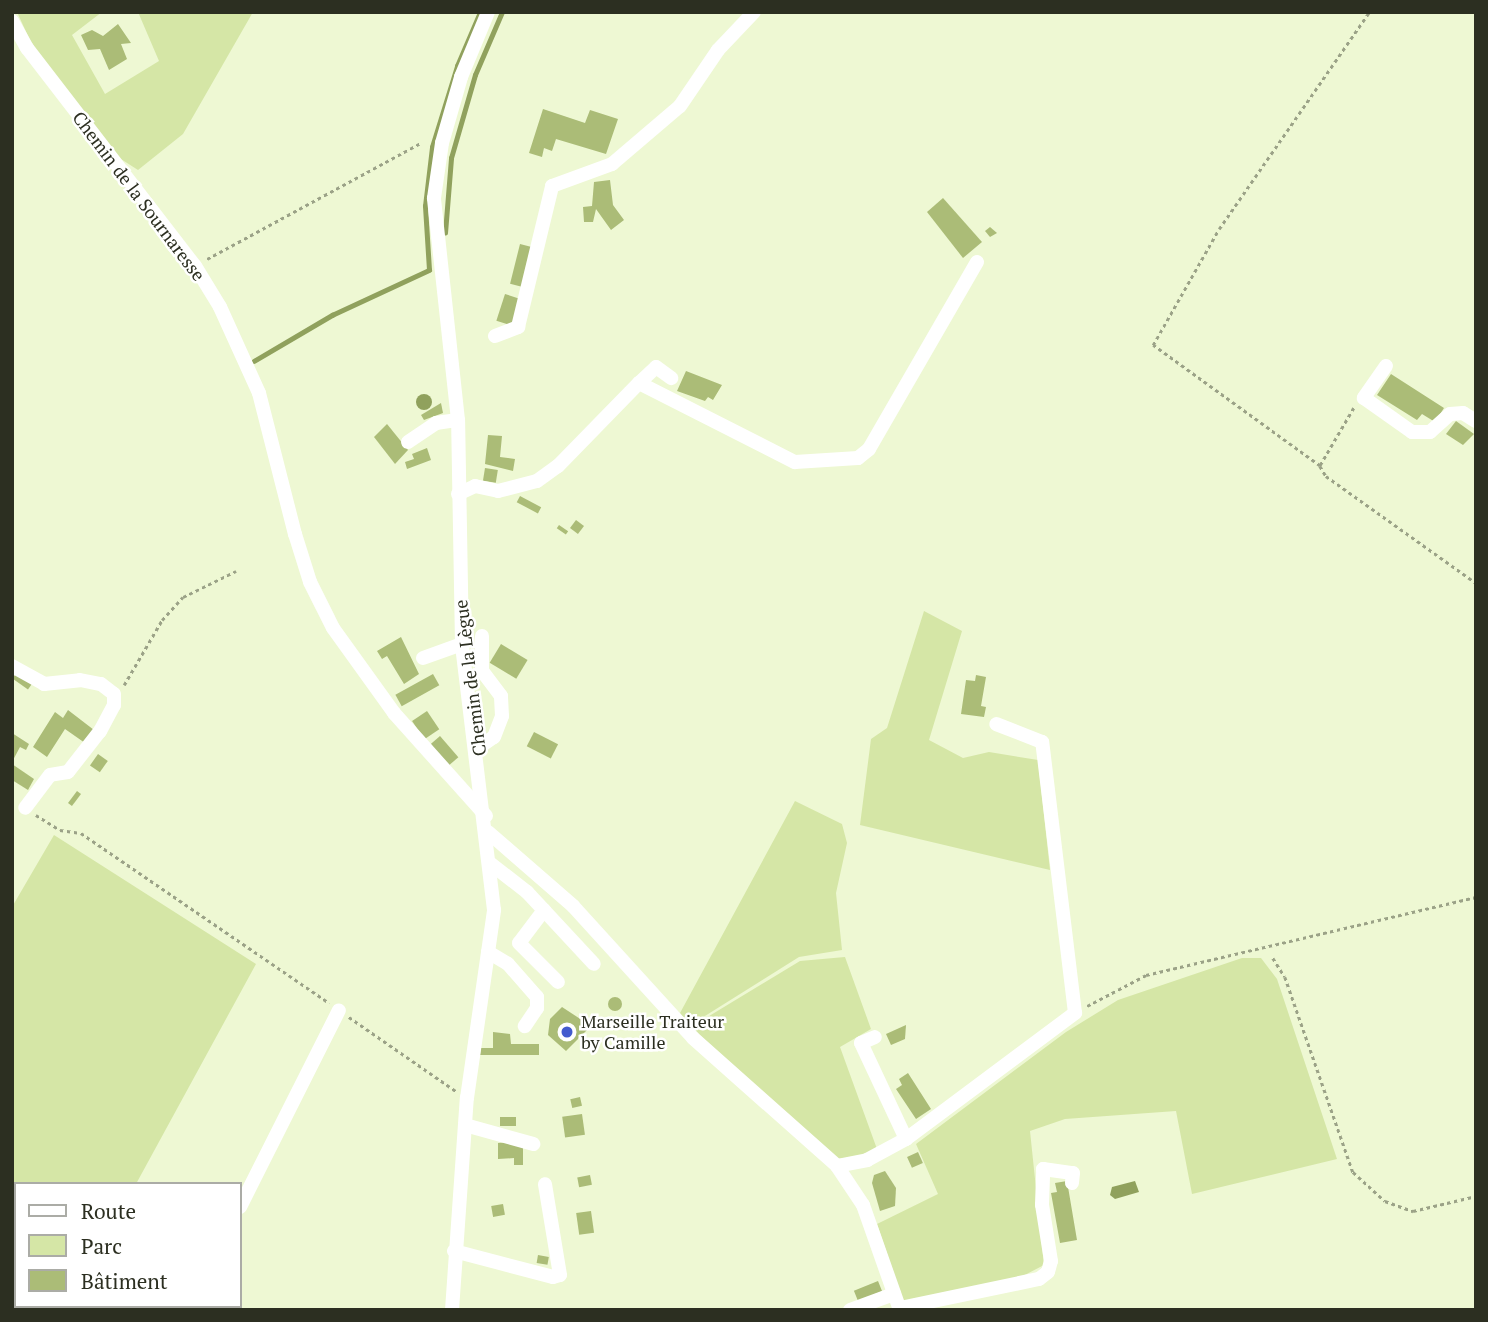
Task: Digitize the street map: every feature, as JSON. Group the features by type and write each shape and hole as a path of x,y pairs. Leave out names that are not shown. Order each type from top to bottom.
{"street":[{"name":"Chemin de la Lègue","path":"452,1310 454,1251 467,1098 494,910 488,832 463,644 458,420 434,198 442,143 488,12"},
{"path":"495,336 518,327 552,186 612,164 680,106 718,50 754,12"},
{"name":"Chemin de la Sournaresse","path":"12,21 81,120 195,266 220,307 259,393 310,582 334,628 394,713 486,816"},
{"path":"639,383 795,463 858,457 869,449 977,262"},
{"path":"1385,366 1364,398 1412,432 1430,432 1450,414 1463,413 1476,421"},
{"path":"458,494 475,486 498,491 537,481 558,466 656,367 671,378"},
{"path":"408,443 436,423 458,420"},
{"path":"478,748 494,737 502,716 501,696 482,671 482,636"},
{"path":"423,658 463,644"},
{"path":"12,666 44,684 80,680 101,684 114,694 114,705 100,731 68,772 50,775 25,808"},
{"path":"837,1166 867,1160 906,1139 1075,1013 1042,742 996,724"},
{"path":"488,832 573,906 693,1038 837,1166 863,1205 900,1309 1039,1279 1048,1272 1051,1261 1042,1205 1043,1169 1073,1172 1072,1183"},
{"path":"491,864 544,910 594,964"},
{"path":"544,910 519,943 558,982"},
{"path":"488,952 508,964 537,997 537,1008 525,1026"},
{"path":"242,1203 339,1010"},
{"path":"874,1037 860,1043 906,1139"},
{"path":"465,1125 533,1144"},
{"path":"454,1251 553,1277 560,1275 545,1184"},
{"path":"850,1310 894,1294"}],"path":[{"path":"1369,12 1219,229 1153,345 1320,466 1326,476 1476,583"},
{"path":"195,266 421,143"},
{"path":"1320,466 1364,398"},
{"path":"114,694 129,681 162,620 183,597 236,571"},
{"path":"25,808 60,830 80,833 467,1098"},
{"path":"1075,1013 1146,975 1476,897"},
{"path":"1273,958 1285,977 1353,1172 1385,1202 1413,1211 1476,1196"}],"green space":[{"path":"17,12 102,12 72,35 105,94 159,61 138,12 253,12 183,134 138,170 113,154 33,47"},
{"path":"924,611 962,631 929,740 963,758 989,752 1038,760 1050,870 860,825 871,739 887,728"},
{"path":"795,801 842,824 847,843 836,893 842,950 799,957 689,1026 680,1013"},
{"path":"54,835 256,964 137,1182 14,1182 12,1295 12,907"},
{"path":"845,957 871,1029 840,1047 877,1149 866,1156 836,1159 691,1027 800,961"},
{"path":"1242,958 1261,958 1277,979 1337,1159 1192,1194 1176,1111 1065,1119 1030,1131 1044,1265 1019,1278 903,1301 877,1224 938,1194 916,1144 1066,1032 1118,1000"}],"shaded area":[{"path":"424,394 430,396 430,408 424,410 418,408 416,402 418,396"},
{"path":"1135,1181 1139,1192 1115,1199 1110,1195 1112,1187"}],"building":[{"path":"118,24 131,43 121,44 127,59 109,70 100,49 88,50 81,35 92,30 103,36"},
{"path":"543,109 585,123 590,110 618,119 606,154 556,139 552,151 544,148 542,157 529,153"},
{"path":"610,180 613,205 624,220 611,230 596,209 593,222 584,222 583,207 592,206 594,182"},
{"path":"943,198 982,242 963,258 927,212"},
{"path":"990,227 997,233 990,237 985,231"},
{"path":"520,244 532,247 522,287 510,284"},
{"path":"505,294 520,299 512,326 496,321"},
{"path":"686,371 722,385 713,400 708,397 705,401 677,391"},
{"path":"1391,374 1444,408 1435,422 1422,414 1417,420 1377,395"},
{"path":"441,403 443,413 424,420 421,415"},
{"path":"1456,421 1474,434 1463,445 1446,434"},
{"path":"387,424 408,450 395,464 374,437"},
{"path":"488,435 502,436 500,457 515,459 513,471 485,464"},
{"path":"427,448 431,460 407,469 405,462 414,459 412,454"},
{"path":"485,468 498,470 496,483 483,481"},
{"path":"520,496 541,507 538,513 517,502"},
{"path":"576,520 584,526 578,534 570,528"},
{"path":"559,525 568,531 566,534 557,528"},
{"path":"401,637 419,674 404,684 387,656 382,659 377,651"},
{"path":"501,644 528,660 516,679 490,663"},
{"path":"17,672 33,683 28,689 12,679"},
{"path":"433,674 439,685 402,706 395,695"},
{"path":"976,675 986,677 981,706 986,707 984,717 961,714 966,680 975,681"},
{"path":"68,710 94,730 85,743 65,729 47,757 33,747 55,712 63,718"},
{"path":"427,711 439,729 424,739 412,721"},
{"path":"534,732 558,744 551,759 527,746"},
{"path":"12,733 29,744 26,750 20,747 12,762"},
{"path":"440,736 458,757 449,766 430,745"},
{"path":"98,754 108,761 100,772 90,765"},
{"path":"12,764 34,779 28,790 12,780"},
{"path":"77,791 81,794 72,806 68,803"},
{"path":"612,997 618,997 622,1004 618,1011 612,1011 608,1007 608,1001"},
{"name":"Marseille Traiteur by Camille","path":"562,1007 591,1026 566,1051 548,1035 550,1019"},
{"path":"906,1025 905,1039 891,1045 886,1034"},
{"path":"493,1032 510,1034 511,1044 539,1044 539,1055 480,1055 481,1048 493,1048"},
{"path":"908,1073 931,1109 916,1119 896,1089 902,1085 899,1079"},
{"path":"580,1097 582,1106 572,1108 570,1099"},
{"path":"582,1114 585,1135 565,1138 562,1117"},
{"path":"500,1117 516,1117 516,1126 500,1126"},
{"path":"523,1141 523,1165 514,1165 514,1158 498,1159 498,1143"},
{"path":"918,1152 923,1163 912,1168 907,1157"},
{"path":"885,1171 896,1188 895,1206 880,1211 872,1183 874,1175"},
{"path":"590,1175 592,1185 579,1187 577,1177"},
{"path":"1067,1181 1077,1240 1060,1243 1051,1193 1057,1192 1055,1183"},
{"path":"503,1204 505,1215 493,1217 491,1206"},
{"path":"591,1211 594,1233 579,1235 576,1213"},
{"path":"538,1255 549,1257 547,1265 537,1263"},
{"path":"878,1281 882,1291 858,1301 854,1291"}],"waterway":[{"path":"254,361 332,315 429,270 425,206 432,147 457,66 480,12"},
{"path":"445,233 451,158 475,75 502,12"}],"place":[{"name":"Marseille Traiteur by Camille","path":"567,1032"}]}
